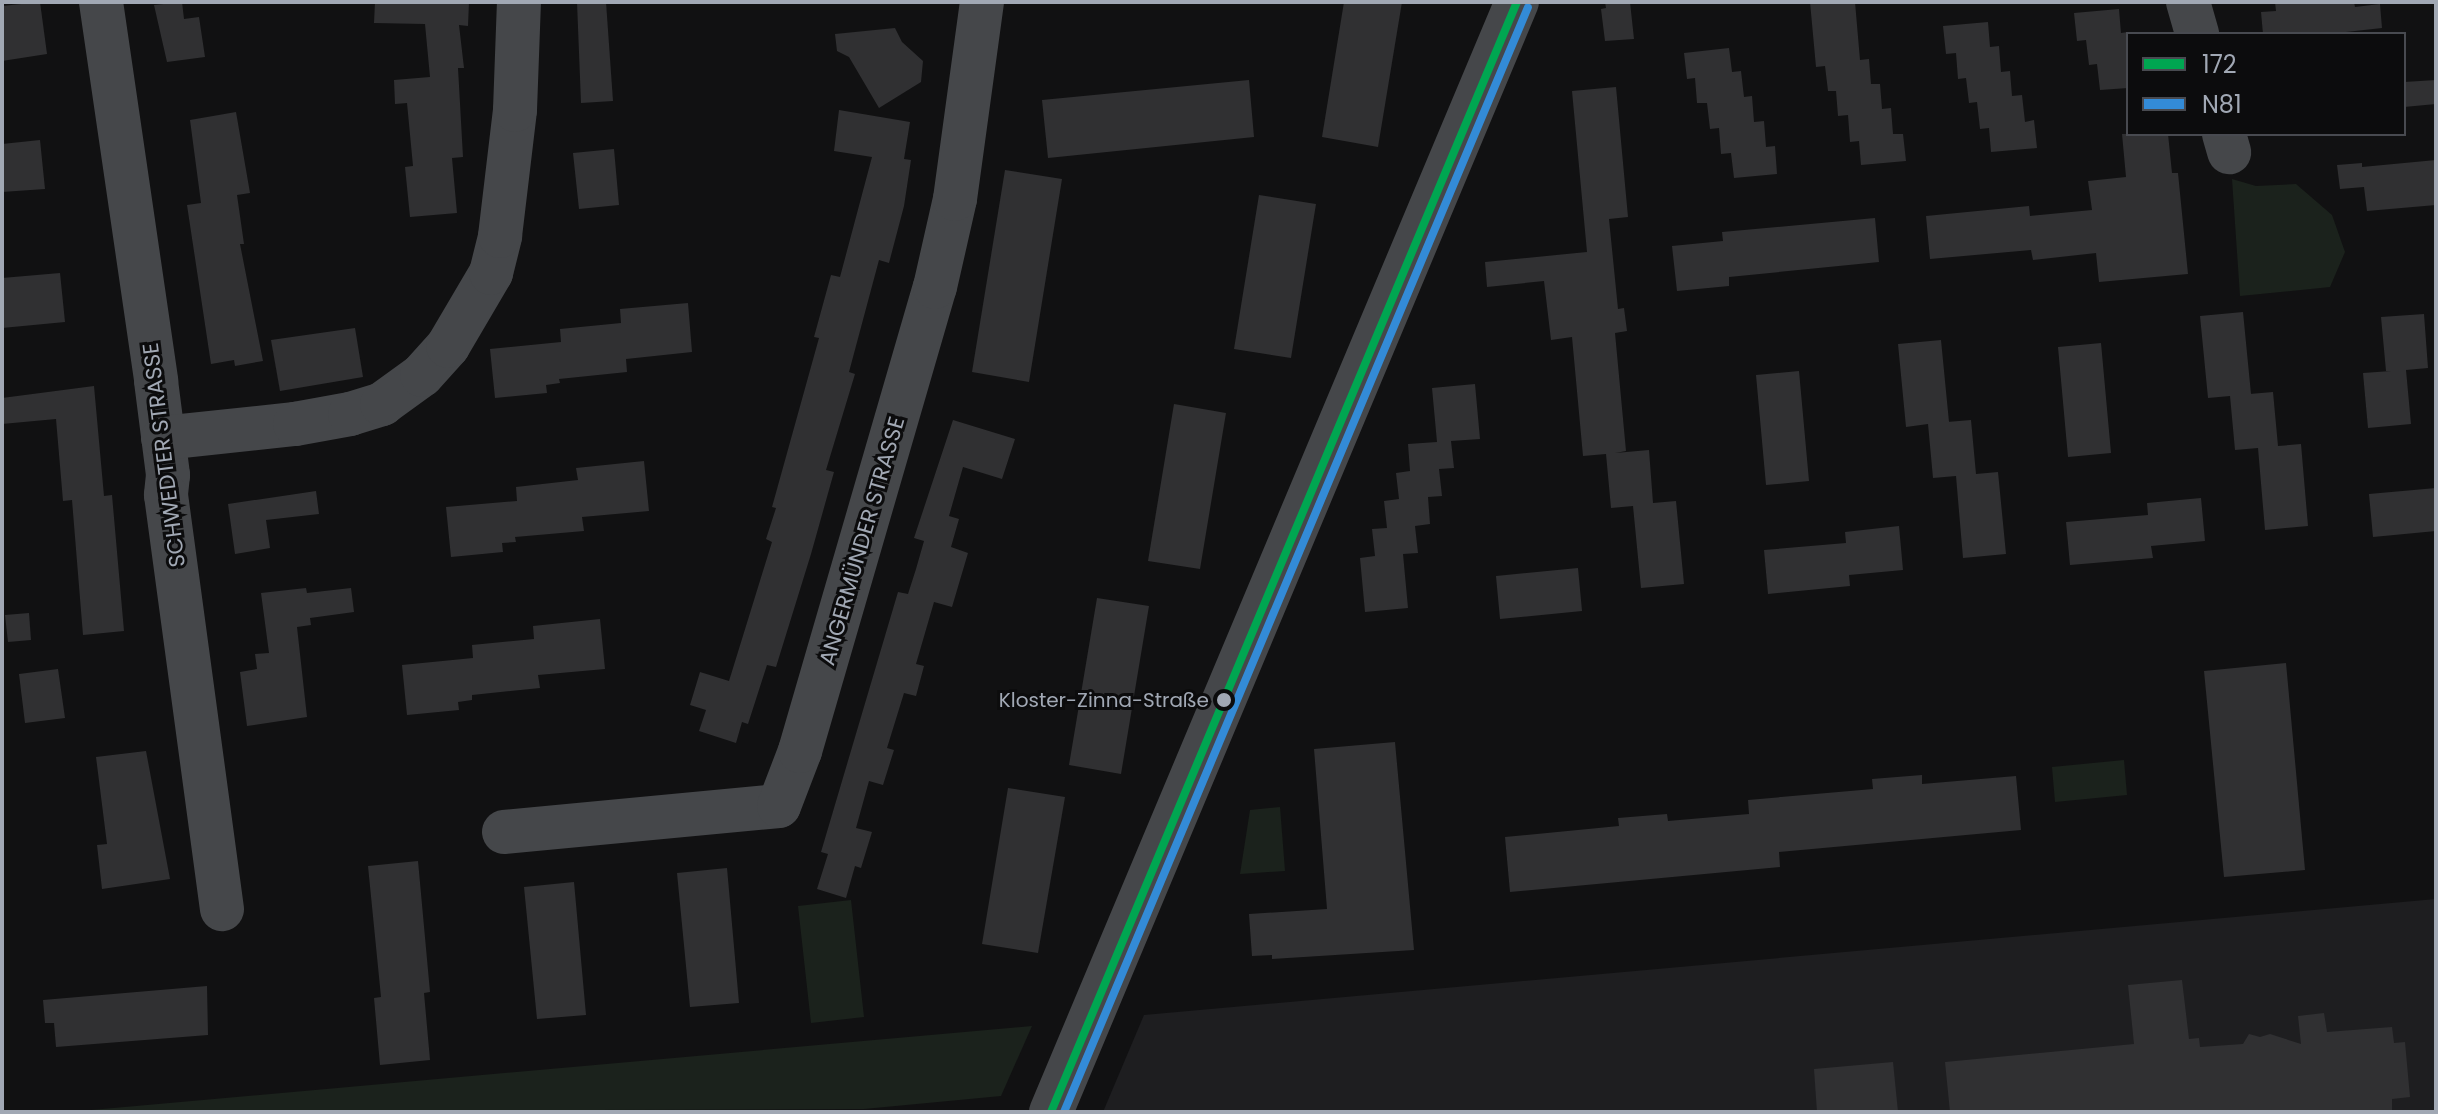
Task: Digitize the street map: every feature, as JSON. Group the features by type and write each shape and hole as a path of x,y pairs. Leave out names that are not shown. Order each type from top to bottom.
{"street":[{"name":"SCHWEDTER STRASSE","path":"101,2 168,475 166,495 222,909"},
{"path":"163,438 295,424 371,407 399,393 422,375 448,346 491,273 500,236 515,110 519,2"},
{"name":"ANGERMÜNDER STRASSE","path":"504,832 779,806 800,751 935,287 955,199 982,2"},
{"path":"1051,1112 1517,2"},
{"path":"2188,2 2196,32"}],"shaded area":[{"path":"2232,179 2256,186 2296,184 2332,215 2345,252 2330,287 2240,296"},
{"path":"2124,760 2127,795 2055,802 2052,767"},
{"path":"1280,807 1285,871 1240,874 1250,810"},
{"path":"2436,899 2436,1112 1103,1112 1144,1015"},
{"path":"851,900 864,1017 811,1023 798,906"},
{"path":"1032,1026 1001,1096 864,1109 69,1112"}],"building":[{"path":"40,2 47,54 2,61 2,6"},
{"path":"182,2 184,19 199,17 205,57 167,62 154,5"},
{"path":"375,2 469,2 468,26 459,25 464,68 458,68 463,157 452,158 457,213 410,217 405,167 413,166 407,103 395,104 394,80 430,77 425,24 374,23"},
{"path":"577,2 606,2 613,101 581,103"},
{"path":"1344,2 1402,2 1378,147 1322,137"},
{"path":"1605,2 1630,2 1634,39 1605,41 1601,9 1606,8"},
{"path":"1810,2 1855,2 1860,60 1869,59 1871,84 1880,84 1882,109 1891,108 1893,134 1903,134 1906,161 1861,165 1859,141 1850,142 1848,115 1838,116 1836,91 1828,91 1825,66 1816,67"},
{"path":"2275,2 2354,2 2355,7 2380,4 2382,28 2346,32 2263,32 2261,12 2276,11"},
{"path":"2119,9 2121,33 2126,32 2126,88 2100,90 2097,64 2089,65 2086,40 2077,41 2074,13"},
{"path":"1988,22 1990,47 1999,46 2001,72 2010,71 2012,96 2022,95 2025,122 2034,120 2037,148 1991,152 1989,128 1980,129 1977,102 1969,103 1966,78 1958,79 1956,53 1946,54 1943,26"},
{"path":"895,28 902,42 923,61 921,82 879,108 849,57 837,51 835,34"},
{"path":"1729,48 1732,72 1741,71 1744,97 1752,96 1754,122 1764,121 1766,147 1775,146 1777,174 1734,178 1731,153 1721,154 1719,128 1710,129 1707,103 1697,103 1695,78 1687,79 1684,53"},
{"path":"1249,80 1254,137 1048,158 1042,100"},
{"path":"2436,80 2436,104 2406,107 2406,82"},
{"path":"1616,87 1628,217 1609,219 1618,309 1624,308 1627,331 1615,333 1626,451 1615,453 1649,450 1653,503 1676,501 1684,584 1641,588 1633,506 1611,508 1606,454 1583,456 1572,337 1551,340 1544,281 1487,287 1485,262 1587,252 1572,91"},
{"path":"839,110 910,122 904,159 911,160 904,206 889,263 879,260 849,372 855,374 826,470 834,472 776,667 767,665 748,724 742,722 736,743 699,731 706,710 690,705 700,672 729,681 772,542 766,539 776,508 772,507 819,338 814,337 831,275 840,277 872,157 834,151"},
{"path":"236,112 250,193 237,195 244,244 240,244 263,361 235,366 234,360 211,364 187,205 201,203 190,120"},
{"path":"2122,134 2168,136 2172,173 2178,173 2188,274 2099,282 2096,253 2033,260 2031,250 1930,259 1926,216 2029,206 2030,216 2092,210 2088,181 2126,177"},
{"path":"40,140 45,189 2,192 2,144"},
{"path":"614,149 619,205 579,209 573,153"},
{"path":"2436,160 2436,205 2367,211 2364,187 2340,189 2337,165 2362,163 2362,167"},
{"path":"1005,170 1062,179 1029,382 972,372"},
{"path":"1259,195 1316,204 1291,358 1234,349"},
{"path":"1875,218 1879,262 1729,277 1729,286 1677,291 1672,246 1723,241 1722,232"},
{"path":"60,273 65,322 2,328 2,278"},
{"path":"688,303 692,352 626,359 627,372 559,379 560,383 546,385 547,393 495,398 490,349 561,342 560,329 621,323 620,309"},
{"path":"2243,312 2251,394 2273,392 2278,446 2301,444 2308,526 2265,530 2258,448 2235,450 2230,396 2208,398 2200,316"},
{"path":"2424,314 2428,368 2406,370 2411,424 2368,428 2363,373 2391,371 2386,371 2381,317"},
{"path":"355,328 363,377 280,391 271,340"},
{"path":"1941,340 1949,422 1971,420 1976,474 1998,472 2006,554 1963,558 1956,476 1933,478 1928,424 1906,427 1898,344"},
{"path":"2101,343 2111,453 2068,457 2058,347"},
{"path":"1799,371 1809,481 1766,485 1756,375"},
{"path":"1475,384 1480,439 1451,441 1454,468 1439,469 1442,496 1428,497 1430,524 1415,526 1418,553 1403,554 1408,608 1365,612 1360,558 1375,556 1372,529 1387,528 1384,501 1399,499 1396,473 1410,471 1408,444 1437,442 1432,388"},
{"path":"94,386 104,496 112,495 124,631 83,635 72,500 63,501 56,419 2,424 2,398"},
{"path":"1174,404 1226,413 1200,569 1148,561"},
{"path":"953,420 1015,439 1002,479 963,467 949,516 959,519 951,547 968,553 952,607 934,602 916,664 924,666 916,696 904,693 887,748 894,750 883,785 869,781 856,828 872,832 861,868 855,866 846,898 817,889 828,854 821,852 898,592 908,594 916,569 924,541 914,538"},
{"path":"644,461 649,511 582,517 584,531 515,537 516,542 502,543 503,552 451,557 446,507 517,501 516,487 578,480 576,468"},
{"path":"2436,488 2436,531 2373,537 2369,494"},
{"path":"316,491 319,514 266,520 270,548 235,554 228,504"},
{"path":"2201,498 2205,541 2151,546 2153,558 2070,565 2066,522 2148,515 2147,503"},
{"path":"1899,526 1903,570 1849,575 1850,586 1768,594 1764,550 1846,543 1845,532"},
{"path":"1578,568 1582,611 1500,619 1496,576"},
{"path":"306,588 307,593 351,588 354,612 310,618 311,625 297,627 307,717 247,726 240,672 257,669 255,654 269,653 261,593"},
{"path":"1097,598 1149,606 1121,774 1069,765"},
{"path":"29,613 31,640 8,642 5,615"},
{"path":"600,619 605,669 538,675 540,688 472,695 472,700 458,702 459,710 407,715 402,665 473,658 472,645 534,639 533,626"},
{"path":"2286,663 2305,870 2224,877 2204,671"},
{"path":"58,669 65,718 25,723 19,674"},
{"path":"1395,742 1414,950 1272,959 1272,955 1252,956 1249,914 1327,909 1314,749"},
{"path":"146,751 170,879 102,889 97,845 107,844 96,757"},
{"path":"1922,775 1922,784 2016,776 2021,830 1779,852 1780,867 1510,892 1505,837 1619,826 1618,818 1667,814 1668,821 1749,814 1748,800 1873,789 1872,779"},
{"path":"1008,788 1065,797 1038,953 982,944"},
{"path":"418,861 430,992 424,993 430,1060 380,1065 374,998 381,997 368,866"},
{"path":"727,868 739,1003 690,1007 677,873"},
{"path":"574,882 586,1015 537,1019 524,887"},
{"path":"2182,980 2189,1039 2199,1038 2200,1047 2243,1044 2249,1034 2260,1037 2270,1034 2301,1044 2298,1016 2324,1013 2327,1032 2392,1027 2394,1043 2405,1042 2410,1097 2392,1099 2392,1112 1950,1112 1945,1062 2134,1044 2128,985"},
{"path":"207,986 208,1035 56,1047 54,1023 45,1023 43,1000"},
{"path":"1893,1062 1898,1112 1817,1112 1814,1069"}],"transit line":[{"name":"172","path":"1051,1112 1517,2"},
{"name":"N81","path":"1064,1112 1528,7"}],"place":[{"name":"Kloster-Zinna-Straße","path":"1224,700"}]}
